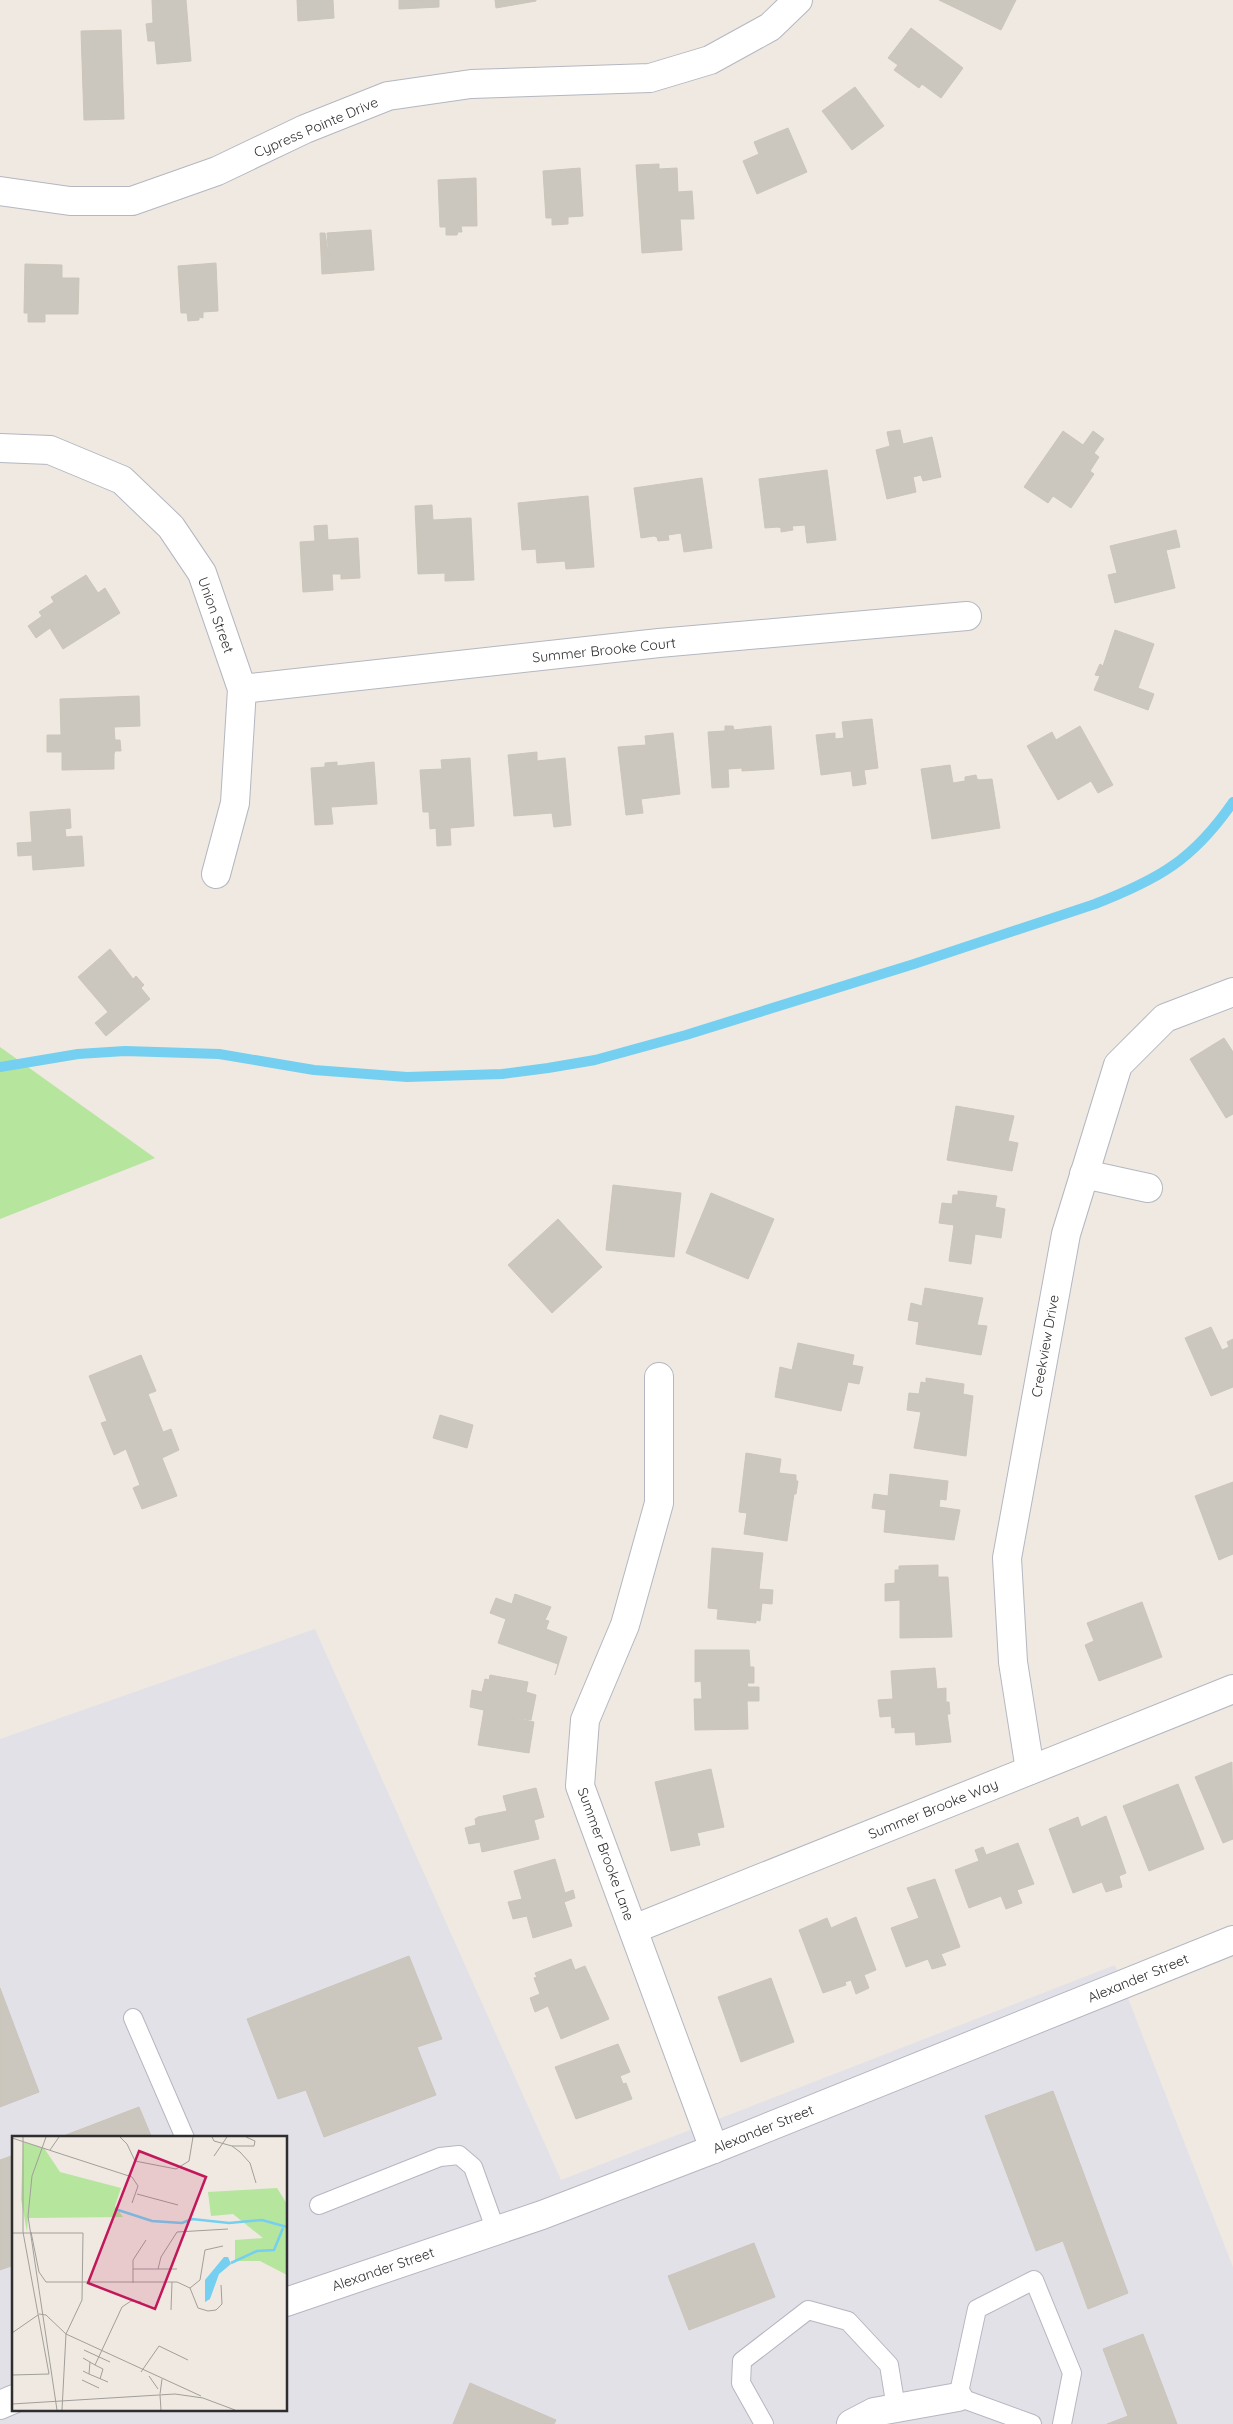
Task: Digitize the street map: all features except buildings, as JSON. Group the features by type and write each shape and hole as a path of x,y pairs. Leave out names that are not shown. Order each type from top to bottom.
{"street":[{"name":"Cypress Pointe Drive","path":"0,191 70,201 132,201 217,172 305,129 388,96 471,84 650,78 710,60 770,26 798,0"},
{"name":"Union Street","path":"0,448 50,450 122,480 172,527 202,574 242,689 234,803 216,874"},
{"name":"Summer Brooke Court","path":"242,689 659,643 967,616"},
{"name":"Creekview Drive","path":"1030,1770 1012,1662 1007,1558 1066,1234 1118,1065 1165,1018 1233,992"},
{"path":"1084,1174 1148,1188"},
{"name":"Summer Brooke Lane","path":"659,1377 659,1504 625,1626 585,1720 580,1786 714,2149"},
{"name":"Summer Brooke Way","path":"634,1929 1233,1689"},
{"name":"Alexander Street","path":"288,2301 496,2231 714,2149 1233,1940"},
{"path":"851,2424 874,2412 958,2397"},
{"path":"0,2405 12,2400"}],"lane":[{"path":"133,2018 184,2136"},
{"path":"319,2205 440,2157 459,2155 473,2167 496,2231"},
{"path":"1032,2424 958,2397 977,2309 1034,2280 1072,2373 1062,2424"},
{"path":"764,2424 741,2383 742,2361 808,2310 848,2321 889,2365 896,2408"}],"shaded area":[{"path":"315,1629 561,2180 1115,1965 1233,2267 1233,2424 0,2424 0,1739"}],"green space":[{"path":"0,1047 155,1158 0,1219"}],"waterway":[{"path":"0,1067 78,1054 125,1051 219,1054 314,1070 407,1077 502,1074 595,1060 686,1035 914,964 1118,895 1156,876 1189,853 1204,839 1233,802"}]}
